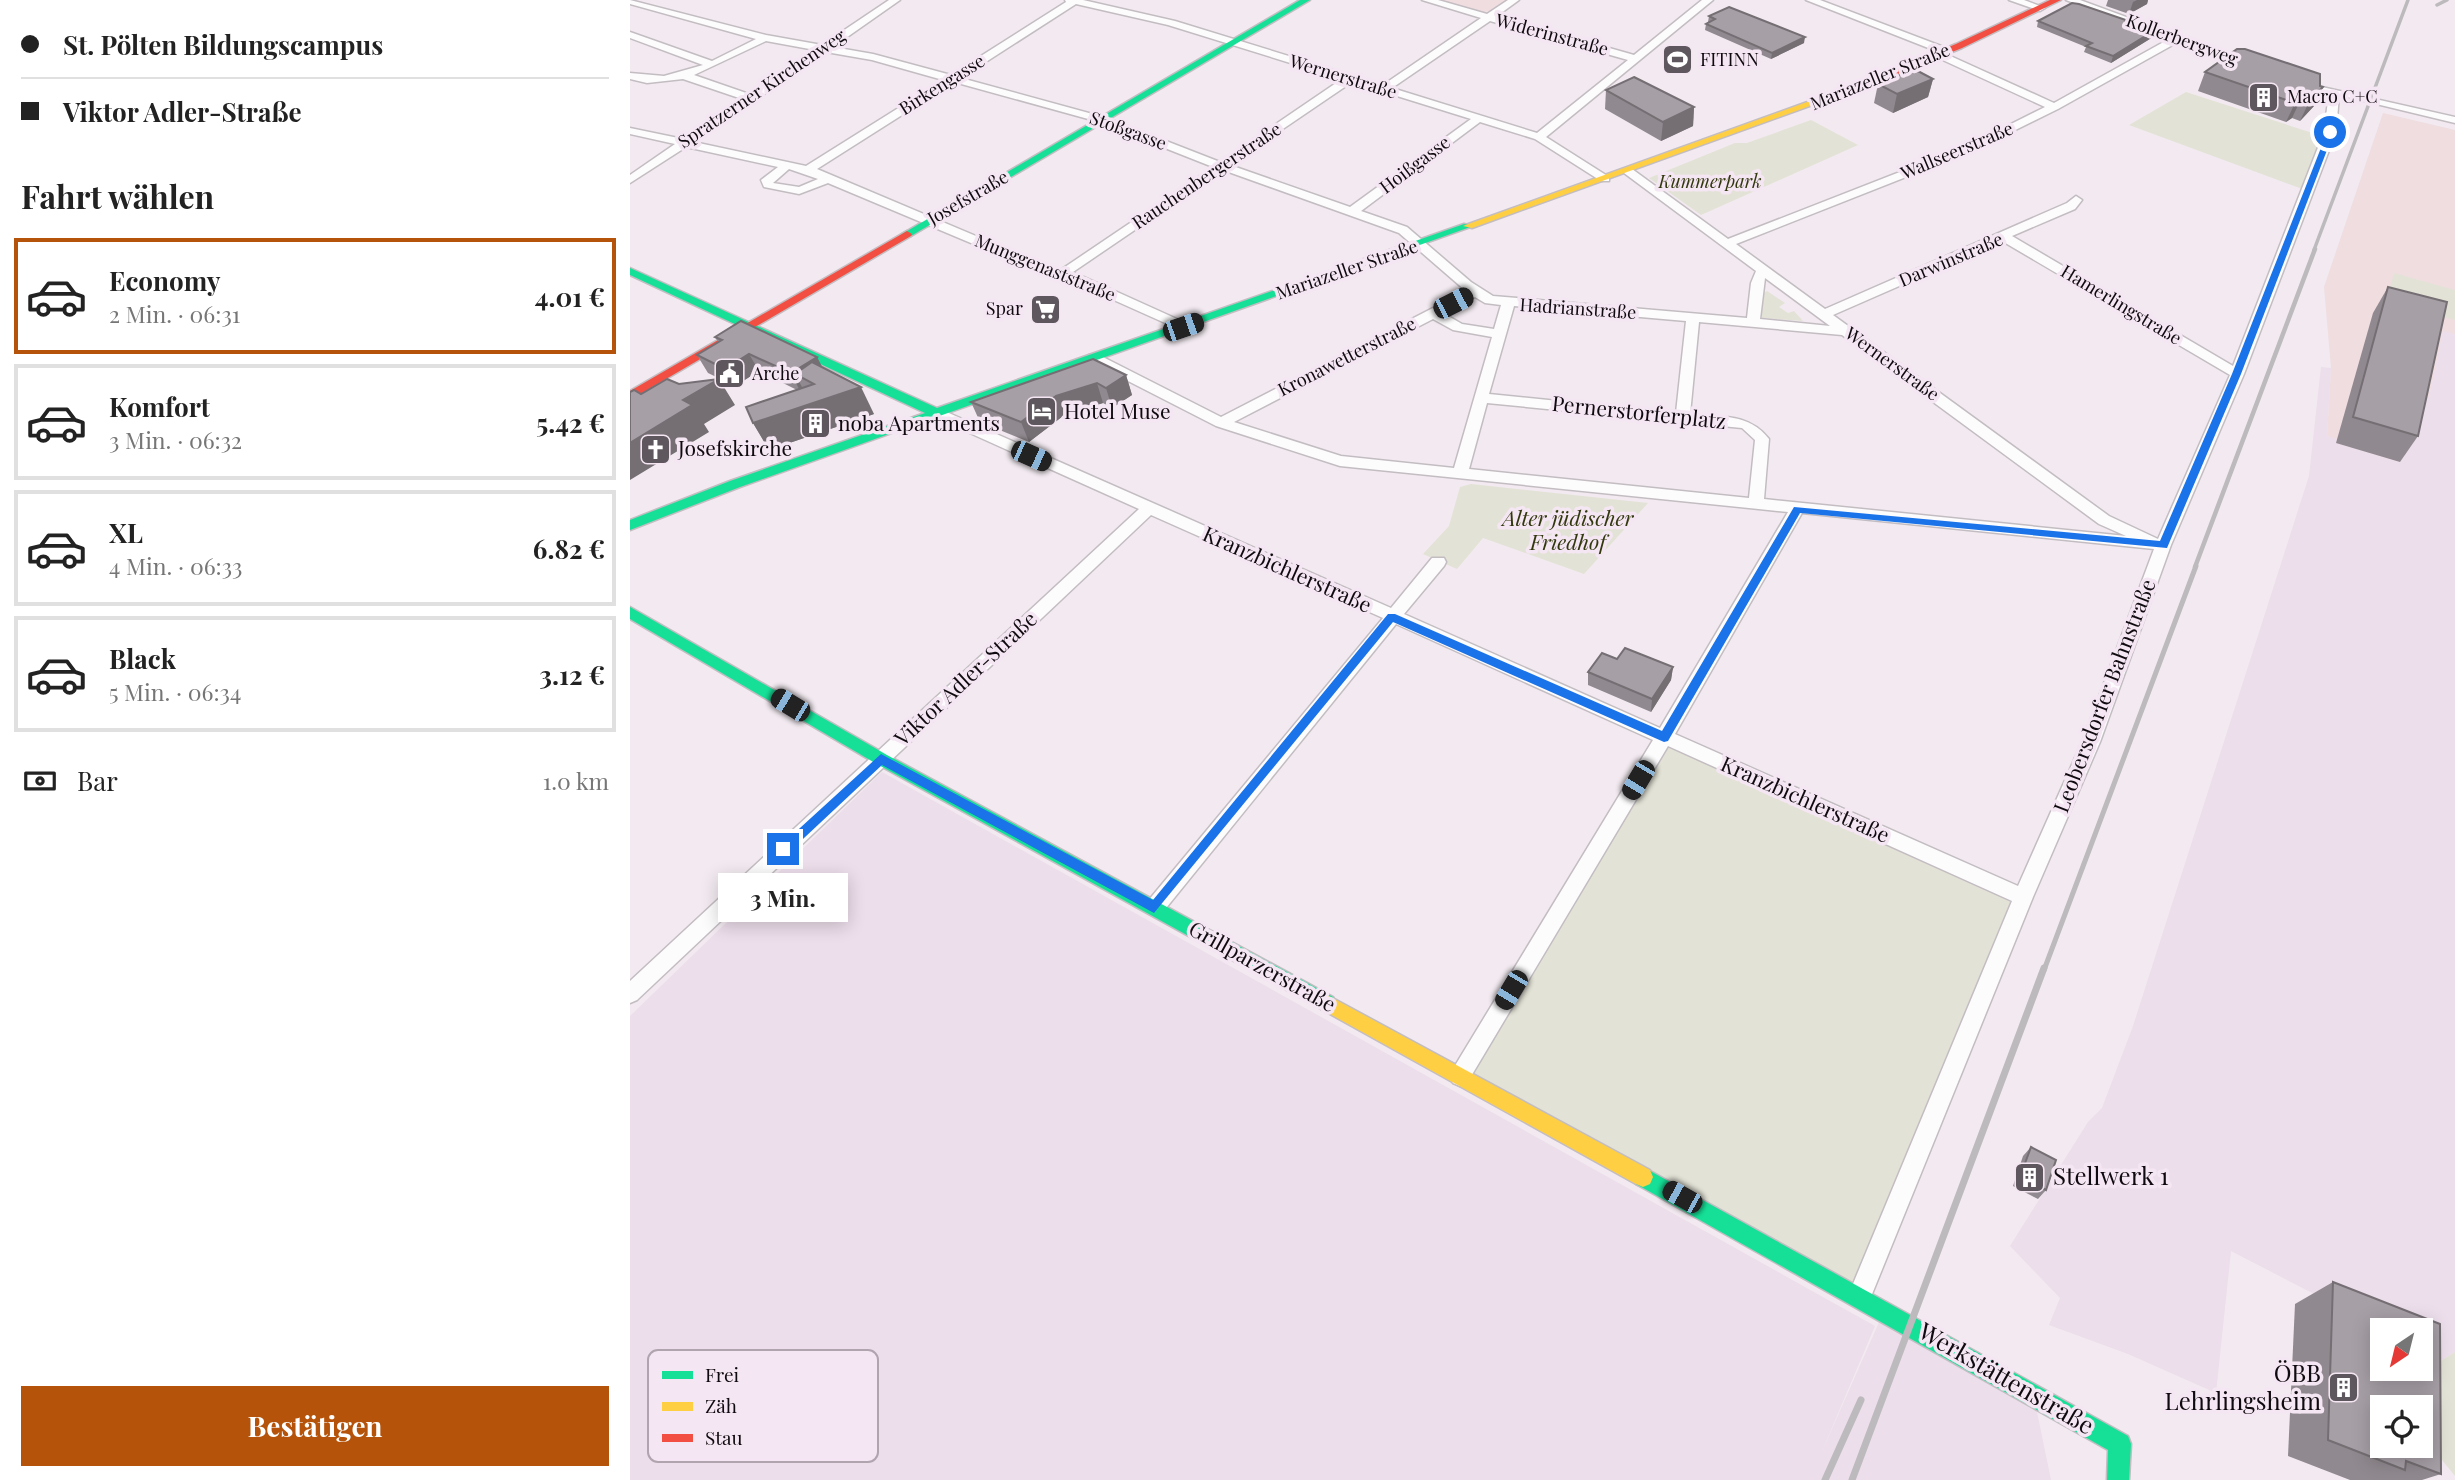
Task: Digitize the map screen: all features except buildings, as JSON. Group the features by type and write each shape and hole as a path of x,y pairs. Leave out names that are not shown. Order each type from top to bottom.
{"street":[{"name":"Spratzerner Kirchenweg","path":"630,180 895,0"},
{"name":"Wernerstraße","path":"1074,0 1171,23 1539,137 1605,179"},
{"name":"Birkengasse","path":"808,170 1074,0"},
{"name":"Josefstraße","path":"630,396 1306,0"},
{"name":"Widerinstraße","path":"1427,0 1637,59"},
{"path":"1384,89 1514,0"},
{"path":"1539,137 1708,0"},
{"path":"1811,0 1941,53 2054,107"},
{"path":"2014,0 2040,8"},
{"name":"Mariazeller Straße","path":"630,525 735,484 1628,172 1941,53 2057,0"},
{"name":"Kollerbergweg","path":"2071,0 2259,67"},
{"name":"Stoßgasse","path":"630,1 765,38 822,48 952,78 1103,120 1221,166 1403,230 1425,243"},
{"path":"630,35 710,64"},
{"path":"630,76 648,80 682,75 765,38"},
{"name":"Wallseerstraße","path":"1726,244 1973,147 2054,107 2178,38"},
{"path":"682,75 749,98"},
{"name":"Rauchenbergerstraße","path":"1064,273 1350,79"},
{"path":"2308,84 2455,120"},
{"name":"Leobersdorfer Bahnstraße","path":"1860,1296 2023,898 2091,742 2164,545 2237,374 2330,132 2334,92"},
{"name":"Hoißgasse","path":"1353,211 1478,119"},
{"name":"Munggenaststraße","path":"630,131 808,170 1044,269 1064,273 1183,327"},
{"path":"788,165 767,180 768,186 793,194 828,178"},
{"name":"Wernerstraße","path":"1628,172 2104,520 2164,545"},
{"name":"Darwinstraße","path":"1824,314 2006,237 2071,206 2076,200"},
{"name":"Hamerlingstraße","path":"2006,237 2237,374"},
{"name":"Hadrianstraße","path":"1425,243 1474,292 1508,303 1847,331"},
{"name":"Kranzbichlerstraße","path":"630,271 1148,509 2023,898"},
{"path":"1753,323 1756,284 1762,271"},
{"name":"Kronawetterstraße","path":"1221,423 1474,292"},
{"path":"1460,474 1497,334 1508,303"},
{"name":"Hadrianstraße","path":"1432,313 1458,327 1497,334"},
{"path":"1683,416 1693,318"},
{"path":"1094,358 1221,423 1330,459 2164,545"},
{"name":"Pernerstorferplatz","path":"1482,398 1746,424 1762,439 1756,505"},
{"name":"Viktor Adler-Straße","path":"630,994 1148,509"},
{"path":"1460,1076 1664,737 1797,509"},
{"path":"1154,907 1438,562"},
{"name":"Grillparzerstraße","path":"630,611 881,759 1860,1296"},
{"name":"Werkstättenstraße","path":"1860,1296 2120,1444 2118,1480"}],"shaded area":[{"path":"1440,0 1507,0 1492,11 1483,12"},
{"path":"2383,113 2455,130 2455,334 2443,331 2429,397 2416,394 2400,462 2337,443 2337,439 2327,436 2331,368 2324,287"},
{"path":"2443,330 2455,334 2455,1352 2442,1360 2433,1356 2433,1318 2370,1318 2370,1323 2231,1251 2216,1393 2128,1354 2049,1325 2060,1298 2010,1246 2088,1122 2102,1108 2133,1026 2309,476 2321,367 2331,368 2327,436 2338,439 2416,394 2429,397"},
{"path":"882,772 1875,1326 1820,1456 1880,1320 2037,1412 2051,1480 630,1480 630,1016"}],"green space":[{"path":"2186,92 2328,138 2308,191 2129,125"},
{"name":"Kummerpark","path":"1811,120 1858,145 1701,215 1649,178 1735,143 1747,143"},
{"path":"2394,273 2455,290 2455,320 2386,302"},
{"path":"1767,291 1785,303 1779,307 1788,313 1794,311 1803,321 1762,318 1762,294"},
{"name":"Alter jüdischer Friedhof","path":"1471,484 1648,503 1584,574 1483,538 1457,569 1423,554 1449,526 1460,487"},
{"path":"1664,737 2023,897 1860,1296 1460,1076"},
{"path":"2455,1352 2455,1476 2433,1449 2433,1395 2430,1395 2430,1381 2433,1381 2433,1374 2442,1360"}],"railway":[{"path":"2314,250 2408,0"},
{"path":"2437,5 2447,0"},
{"path":"2195,567 2315,249"},
{"path":"2044,970 2196,566"},
{"path":"1852,1480 2044,968"},
{"path":"1825,1480 1861,1400"}],"traffic: fast":[{"path":"907,234 1306,0"},
{"path":"630,525 735,484 1468,226"},
{"path":"630,271 937,413"},
{"path":"630,612 881,759 1327,1003"},
{"path":"1643,1177 2120,1444 2118,1480"}],"traffic: slow":[{"path":"1468,226 1860,86"},
{"path":"1327,1003 1643,1177"}],"traffic: jam":[{"path":"1860,86 1959,46 2057,0"},
{"path":"630,396 907,234"}],"place":[{"name":"FITINN","path":"1677,60"},
{"name":"Macro C+C","path":"2264,97"},
{"name":"Spar","path":"1046,309"},
{"name":"Arche","path":"729,374"},
{"name":"Hotel Muse","path":"1041,412"},
{"name":"noba Apartments","path":"815,424"},
{"name":"Josefskirche","path":"655,449"},
{"name":"Stellwerk 1","path":"2030,1177"},
{"name":"ÖBB Lehrlingsheim","path":"2344,1388"}],"route":[{"path":"783,849 881,759 1154,907 1391,616 1664,737 1797,509 2164,545 2237,374 2330,132"}]}
